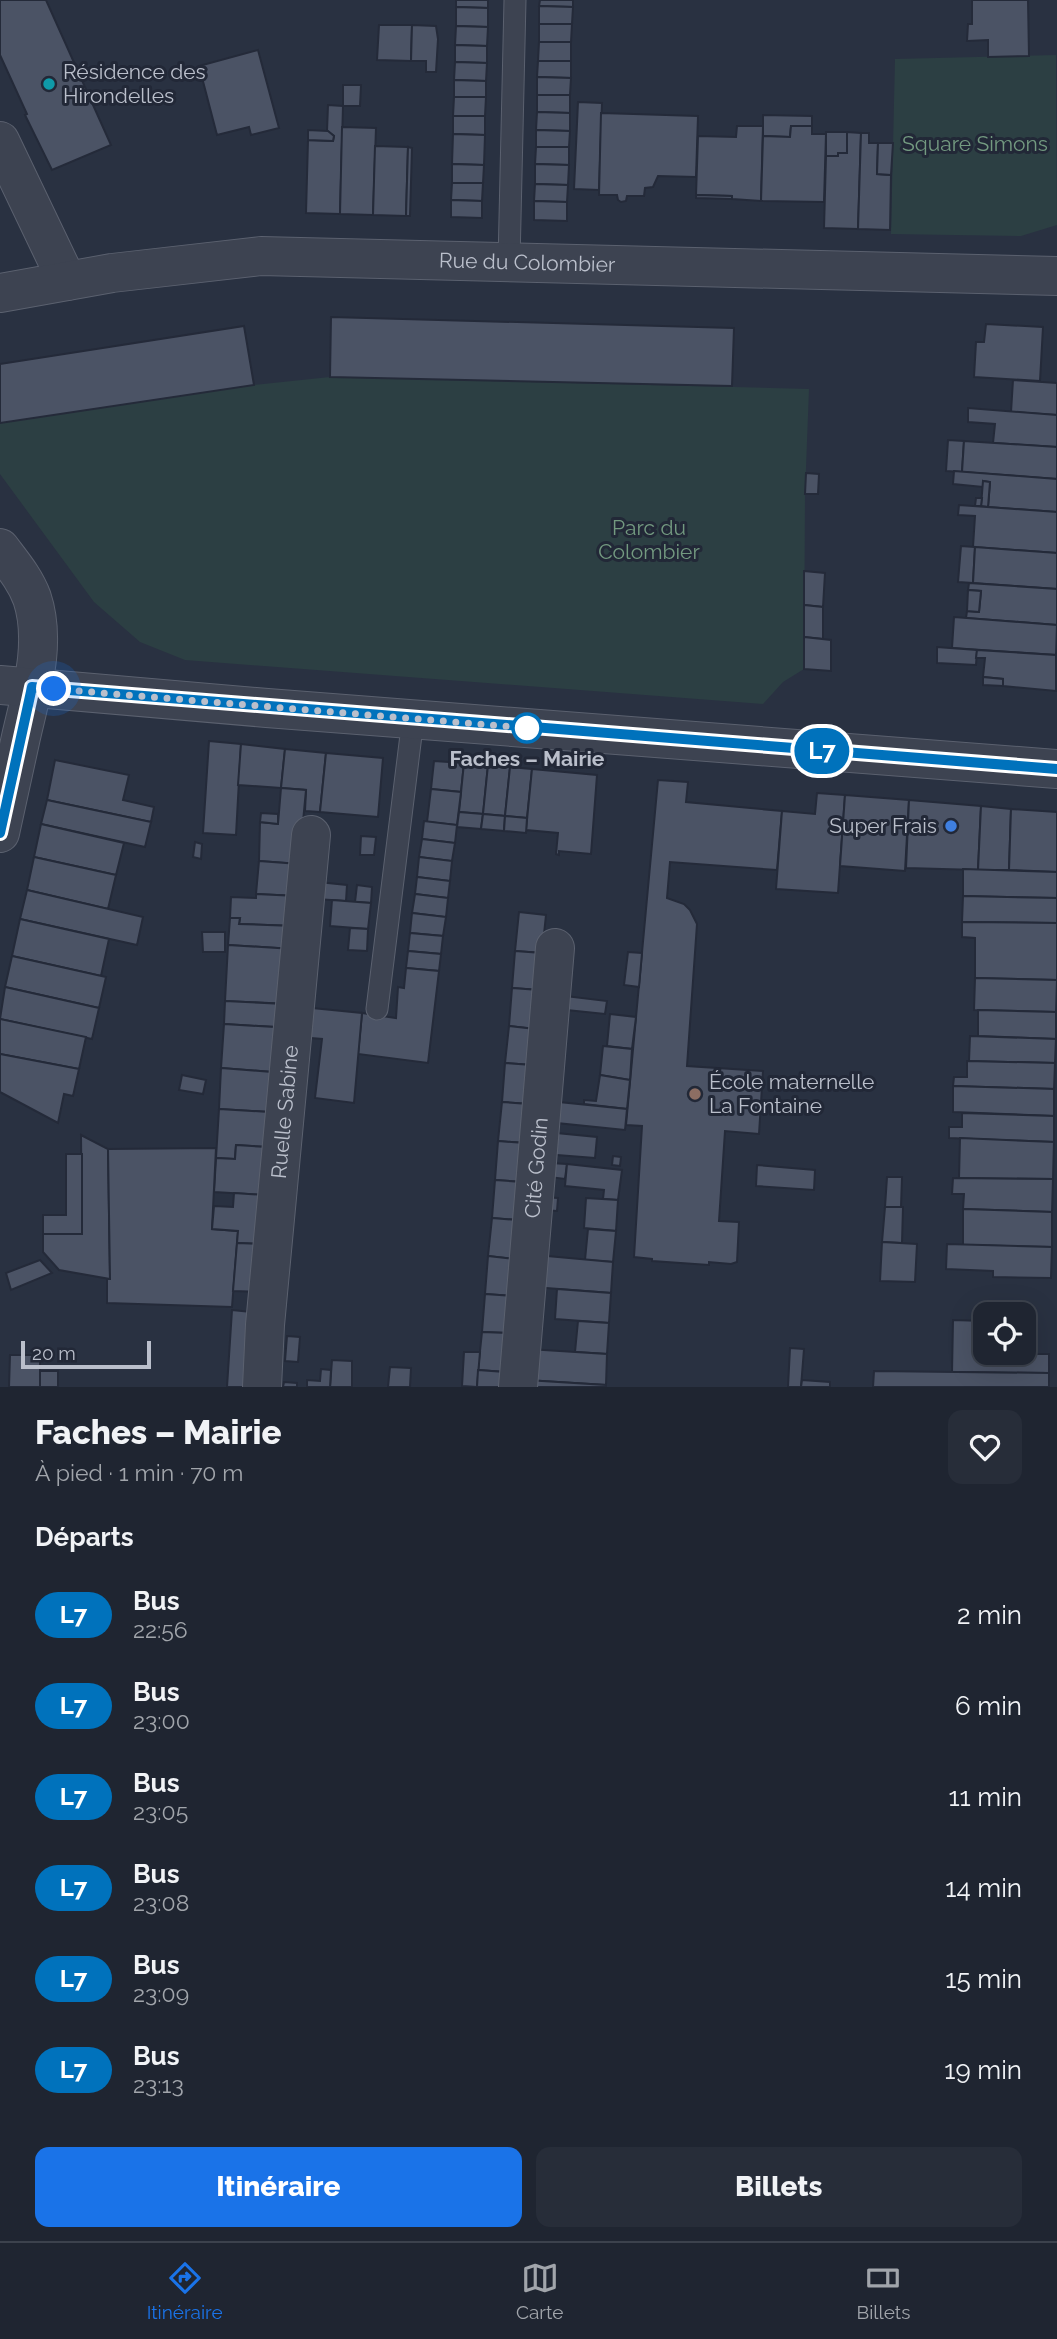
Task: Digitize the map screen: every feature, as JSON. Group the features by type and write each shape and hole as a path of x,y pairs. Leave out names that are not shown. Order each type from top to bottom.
{"street":[{"path":"0,141 67,281"},
{"name":"Rue du Colombier","path":"0,293 112,273 261,256 1057,276"},
{"path":"0,548 23,580 36,612 38,649 16,686 0,833"},
{"path":"16,686 1057,769"},
{"name":"Ruelle Sabine","path":"262,1387 265,1325 311,835"},
{"name":"Cité Godin","path":"517,1387 555,948"}],"lane":[{"path":"509,262 515,0"},
{"path":"377,1009 413,719"}],"green space":[{"name":"Square Simons","path":"1056,55 1057,225 1021,236 891,234 895,59"},
{"name":"Parc du Colombier","path":"330,377 809,389 805,494 804,669 783,682 763,704 185,660 140,642 94,602 0,474 0,423 254,385"}],"building":[{"name":"Résidence des Hirondelles","path":"0,0 46,0 111,145 52,170 0,55"},
{"path":"456,0 488,0 488,8 456,7"},
{"path":"540,0 573,0 573,7 539,6"},
{"path":"972,0 1028,0 1029,56 988,57 988,40 967,41 968,24 972,24"},
{"path":"539,6 573,7 572,24 539,24"},
{"path":"456,7 488,8 488,27 456,26"},
{"path":"539,24 572,24 571,42 539,42"},
{"path":"379,25 412,25 411,61 377,60"},
{"path":"412,25 436,26 436,72 426,72 426,61 411,61"},
{"path":"456,26 488,27 487,46 455,45"},
{"path":"539,42 571,42 571,61 538,61"},
{"path":"455,45 487,46 487,63 455,62"},
{"path":"258,50 279,128 251,135 249,127 217,135 199,66"},
{"path":"538,61 571,61 571,78 537,77"},
{"path":"455,62 487,63 486,81 454,80"},
{"path":"537,77 571,78 570,95 537,95"},
{"path":"454,80 486,81 486,97 454,97"},
{"path":"343,85 361,85 360,106 343,106"},
{"path":"537,95 570,95 570,113 537,112"},
{"path":"454,97 486,97 485,116 453,116"},
{"path":"578,102 602,103 599,190 574,189"},
{"path":"328,105 343,106 340,214 306,213 308,140 333,141 334,136 327,131"},
{"path":"537,112 570,113 570,131 536,130"},
{"path":"601,113 698,116 696,177 658,176 653,187 645,188 644,196 627,196 626,201 621,202 617,195 599,195"},
{"path":"763,115 812,116 812,126 791,126 790,137 763,136"},
{"path":"453,116 485,116 485,135 453,134"},
{"path":"737,126 763,126 761,201 732,199 732,196 696,195 698,136 736,137"},
{"path":"791,126 812,126 812,134 826,134 824,202 761,201 763,136 790,137"},
{"path":"342,127 376,128 373,215 340,214"},
{"path":"308,130 328,131 334,136 333,141 308,140"},
{"path":"536,130 570,131 569,147 536,147"},
{"path":"826,132 847,132 847,153 826,156"},
{"path":"847,132 861,133 858,229 824,228 826,156 847,153"},
{"path":"861,133 869,133 869,143 878,143 877,174 891,175 890,230 858,229"},
{"path":"453,134 485,135 484,165 452,164"},
{"path":"878,143 893,143 891,175 877,174"},
{"path":"375,146 408,147 406,216 373,215"},
{"path":"408,147 412,148 410,216 406,216"},
{"path":"536,147 569,147 569,165 535,164"},
{"path":"452,164 484,165 483,183 452,183"},
{"path":"535,164 569,165 568,185 535,184"},
{"path":"452,183 483,183 482,201 451,200"},
{"path":"535,184 568,185 567,202 534,201"},
{"path":"696,195 732,196 732,199 696,198"},
{"path":"451,200 482,201 482,218 451,217"},
{"path":"534,201 567,202 567,221 534,220"},
{"path":"331,317 734,328 732,386 330,377"},
{"path":"986,324 1043,327 1040,381 974,377 976,342 984,342"},
{"path":"244,326 254,385 0,423 0,364"},
{"path":"1013,380 1057,383 1057,415 1011,412"},
{"path":"968,408 1057,415 1057,447 993,443 995,424 968,422"},
{"path":"948,440 964,441 962,472 946,471"},
{"path":"964,441 1057,447 1057,479 962,472"},
{"path":"954,471 1057,479 1057,512 988,507 990,482 983,481 983,487 953,484"},
{"path":"806,473 819,474 818,494 805,494"},
{"path":"983,481 990,482 988,507 981,506"},
{"path":"976,498 982,498 981,506 975,506"},
{"path":"959,505 1057,512 1057,553 973,547 975,516 958,515"},
{"path":"961,546 975,547 973,583 958,582"},
{"path":"975,547 1057,553 1057,589 973,583"},
{"path":"804,571 825,573 823,607 804,605"},
{"path":"969,583 1057,589 1057,625 966,618 967,611 979,612 981,591 968,590"},
{"path":"968,590 981,591 979,612 967,611"},
{"path":"804,605 823,607 823,639 804,637"},
{"path":"954,617 1057,625 1056,655 952,648"},
{"path":"804,637 831,640 831,671 804,669"},
{"path":"937,647 977,650 976,665 937,663"},
{"path":"977,650 1056,655 1056,691 1003,686 1003,679 983,677 985,658 976,658"},
{"path":"983,677 1003,679 1003,686 983,685"},
{"path":"209,741 241,744 236,835 203,833"},
{"path":"241,744 285,749 281,788 238,785"},
{"path":"285,749 326,753 320,812 305,811 306,790 281,788"},
{"path":"326,753 383,758 378,817 320,812"},
{"path":"55,760 129,775 123,800 154,807 151,822 47,800"},
{"path":"434,761 464,763 461,792 431,789"},
{"path":"464,763 488,765 483,814 459,812"},
{"path":"488,765 510,767 505,816 483,814"},
{"path":"510,767 532,769 527,818 505,816"},
{"path":"532,769 597,775 591,854 559,851 559,855 556,854 558,833 526,830"},
{"path":"658,780 688,782 686,802 782,811 777,870 670,862 667,898 684,904 697,924 687,1066 763,1071 759,1134 725,1131 719,1221 739,1222 737,1262 731,1264 652,1261 634,1257 642,1126 626,1125"},
{"path":"281,788 306,790 299,864 259,861 260,822 278,824"},
{"path":"431,789 461,792 457,825 427,822"},
{"path":"817,793 845,795 838,893 776,889 782,811 815,814"},
{"path":"845,795 909,800 905,871 840,866"},
{"path":"47,800 151,822 145,847 41,824"},
{"path":"909,800 981,806 978,870 906,868"},
{"path":"981,806 1011,809 1009,870 978,870"},
{"path":"1011,809 1057,812 1057,872 1009,870"},
{"path":"459,812 483,814 481,829 457,827"},
{"path":"261,813 278,814 278,824 260,822"},
{"path":"483,814 505,816 504,831 481,829"},
{"path":"505,816 527,818 526,833 504,831"},
{"path":"424,821 457,825 455,843 422,839"},
{"path":"41,824 124,843 116,875 34,857"},
{"path":"361,836 376,837 374,855 360,855"},
{"path":"422,839 455,843 452,861 419,857"},
{"path":"195,842 202,844 201,859 193,857"},
{"path":"34,857 116,875 108,909 27,890"},
{"path":"419,857 452,861 450,881 417,877"},
{"path":"259,861 299,864 297,896 256,894"},
{"path":"963,869 1057,872 1057,898 963,896"},
{"path":"417,877 450,881 448,898 415,894"},
{"path":"318,882 347,885 346,901 316,899"},
{"path":"357,885 372,887 371,903 355,902"},
{"path":"27,890 143,917 137,945 20,919"},
{"path":"256,894 297,896 294,926 239,924 240,918 230,918 231,897 256,898"},
{"path":"415,894 448,898 446,917 412,913"},
{"path":"963,896 1057,898 1057,923 962,922"},
{"path":"332,900 371,903 368,929 330,926"},
{"path":"519,912 546,915 542,953 515,951"},
{"path":"412,913 446,917 443,936 410,933"},
{"path":"230,918 240,918 239,924 294,926 293,949 228,945"},
{"path":"20,919 109,939 101,976 12,956"},
{"path":"962,922 1057,923 1057,980 975,978 975,938 962,937"},
{"path":"350,928 368,929 367,951 348,950"},
{"path":"202,932 225,932 225,952 203,952"},
{"path":"410,933 443,936 441,954 408,951"},
{"path":"228,945 293,949 289,1004 225,1001"},
{"path":"408,951 441,954 439,971 406,968"},
{"path":"515,951 542,953 539,990 512,988"},
{"path":"628,952 642,953 639,987 624,985"},
{"path":"12,956 106,977 99,1008 5,987"},
{"path":"406,968 439,971 428,1063 358,1054 362,1013 396,1018 398,987 404,988"},
{"path":"975,978 1057,980 1056,1012 974,1010"},
{"path":"5,987 99,1008 92,1039 0,1019"},
{"path":"512,988 539,990 535,1029 509,1026"},
{"path":"557,995 607,1001 605,1014 557,1009"},
{"path":"225,1001 285,1004 275,1027 224,1024"},
{"path":"302,1007 362,1013 354,1103 315,1098 322,1039 298,1037"},
{"path":"978,1010 1056,1012 1056,1039 978,1036"},
{"path":"610,1014 636,1017 632,1049 607,1046"},
{"path":"0,1019 86,1037 79,1069 0,1054"},
{"path":"224,1024 275,1027 272,1072 221,1068"},
{"path":"509,1026 535,1029 532,1065 505,1063"},
{"path":"970,1036 1056,1039 1055,1063 969,1061"},
{"path":"603,1046 632,1049 630,1080 600,1075"},
{"path":"0,1054 79,1069 73,1096 64,1094 58,1123 0,1092"},
{"path":"967,1061 1055,1063 1054,1089 953,1086 954,1077 967,1077"},
{"path":"505,1063 532,1065 529,1104 502,1102"},
{"path":"221,1068 272,1072 269,1112 219,1109"},
{"path":"182,1075 206,1080 203,1094 179,1090"},
{"path":"600,1075 630,1080 627,1109 584,1104 584,1100 596,1101"},
{"path":"953,1086 1054,1089 1054,1116 953,1112"},
{"path":"549,1101 627,1109 625,1130 547,1122"},
{"path":"502,1102 529,1104 525,1143 498,1141"},
{"path":"219,1109 269,1112 267,1147 236,1145 235,1159 216,1158"},
{"path":"962,1113 1054,1116 1054,1142 949,1138 949,1127 962,1127"},
{"path":"546,1132 597,1137 595,1158 544,1154"},
{"path":"81,1135 108,1149 110,1279 59,1270 43,1252 43,1234 82,1234"},
{"path":"960,1138 1054,1142 1053,1179 959,1178"},
{"path":"498,1141 525,1143 522,1182 495,1180"},
{"path":"236,1145 267,1147 264,1195 214,1192 216,1158 235,1159"},
{"path":"216,1148 212,1229 238,1231 232,1307 107,1303 107,1279 110,1279 108,1149"},
{"path":"66,1154 82,1154 82,1234 43,1234 43,1215 66,1215"},
{"path":"613,1156 621,1157 620,1166 612,1165"},
{"path":"550,1163 567,1164 565,1179 549,1177"},
{"path":"567,1164 622,1170 618,1200 603,1199 604,1190 565,1186"},
{"path":"757,1165 815,1170 814,1190 756,1186"},
{"path":"887,1177 902,1177 901,1207 885,1207"},
{"path":"953,1178 1053,1179 1052,1212 963,1209 964,1194 952,1194"},
{"path":"495,1180 522,1182 518,1220 492,1218"},
{"path":"234,1193 264,1195 261,1244 237,1243 238,1231 212,1229 214,1206 233,1207"},
{"path":"544,1197 558,1198 557,1211 543,1210"},
{"path":"586,1198 618,1200 616,1231 584,1228"},
{"path":"885,1207 903,1207 902,1243 882,1242"},
{"path":"963,1209 1052,1212 1052,1247 963,1245"},
{"path":"492,1218 518,1220 515,1259 488,1256"},
{"path":"588,1229 616,1231 613,1262 585,1260"},
{"path":"882,1242 917,1244 915,1282 880,1281"},
{"path":"237,1243 267,1244 263,1292 233,1291"},
{"path":"947,1244 1052,1247 1051,1278 993,1277 993,1271 946,1269"},
{"path":"536,1255 613,1262 611,1293 533,1287"},
{"path":"488,1256 515,1259 512,1296 485,1294"},
{"path":"40,1260 52,1273 11,1290 6,1273"},
{"path":"557,1289 611,1293 609,1323 555,1319"},
{"path":"485,1294 512,1296 508,1333 482,1332"},
{"path":"232,1310 262,1313 258,1387 227,1387"},
{"path":"953,1320 973,1321 973,1365 1036,1365 1036,1354 1049,1354 1049,1373 952,1372"},
{"path":"578,1321 609,1323 607,1354 575,1352"},
{"path":"482,1332 508,1333 505,1372 478,1370"},
{"path":"287,1336 300,1337 298,1362 285,1361"},
{"path":"790,1348 804,1349 801,1387 788,1387"},
{"path":"528,1349 607,1354 606,1385 526,1380"},
{"path":"464,1352 480,1352 477,1387 462,1386"},
{"path":"10,1355 40,1355 40,1387 9,1387"},
{"path":"332,1360 352,1361 352,1387 330,1387"},
{"path":"390,1367 411,1368 410,1387 388,1387"},
{"path":"321,1369 331,1370 330,1387 307,1387 307,1380 320,1381"},
{"path":"478,1370 505,1372 503,1387 477,1387"},
{"path":"40,1371 58,1371 58,1387 40,1387"},
{"path":"874,1371 1049,1373 1049,1387 873,1387"},
{"path":"526,1380 606,1385 606,1387 526,1387"},
{"path":"802,1380 830,1382 830,1387 801,1387"},
{"path":"284,1382 297,1383 297,1387 283,1387"}],"bus line":[{"name":"L7","path":"0,833 32,687 267,708 1057,769"}],"place":[{"name":"Résidence des Hirondelles","path":"49,84"},
{"name":"Faches – Mairie","path":"527,728"},
{"name":"Super Frais","path":"951,826"},
{"name":"École maternelle La Fontaine","path":"695,1094"}],"route":[{"path":"54,689 527,728"}]}
